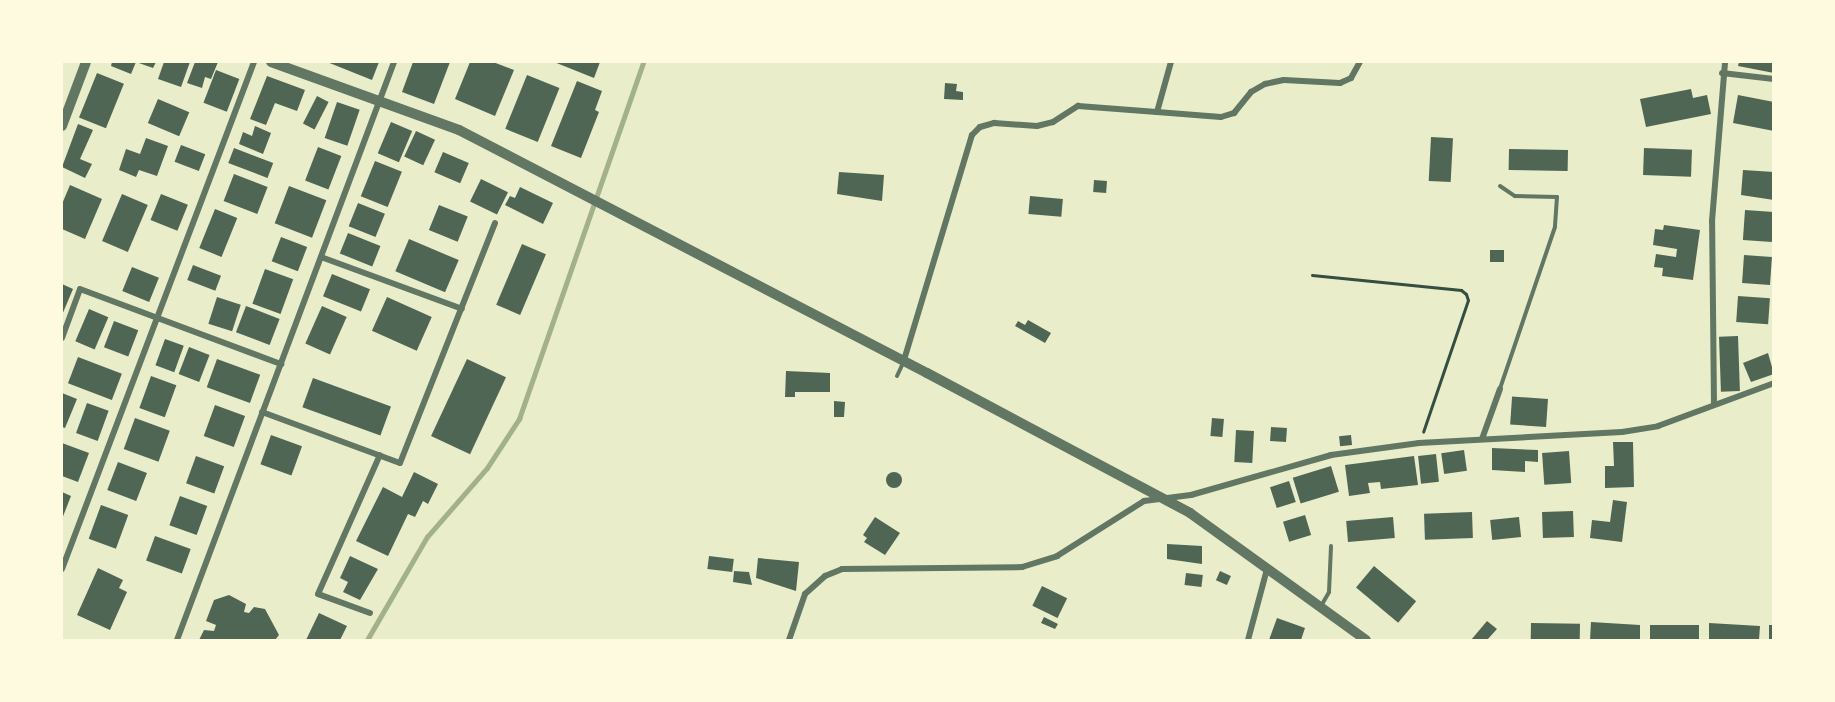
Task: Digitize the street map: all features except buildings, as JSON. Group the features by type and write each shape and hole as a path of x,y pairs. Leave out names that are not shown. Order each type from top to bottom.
{"street":[{"path":"62,126 86,62"},
{"path":"62,569 155,318 254,62"},
{"path":"271,62 380,99 459,130 904,360 1161,498 1267,567 1366,640"},
{"path":"177,640 394,62"},
{"path":"1157,112 1171,62"},
{"path":"904,360 972,135 980,127 994,123 1037,126 1053,122 1078,106 1221,117 1234,113 1251,92 1265,84 1284,80 1340,83 1351,78 1360,62"},
{"path":"1714,404 1712,221 1722,73 1725,62"},
{"path":"1722,73 1773,79"},
{"path":"262,412 400,463 495,223"},
{"path":"321,257 462,309"},
{"path":"62,338 80,289 280,364"},
{"path":"789,640 805,594 825,576 842,569 1022,567 1057,556 1144,501 1191,495 1331,455 1419,442 1623,432 1658,426 1773,383"},
{"path":"1482,439 1500,389"},
{"path":"370,613 318,594 380,455"},
{"path":"1248,640 1267,567"}],"lane":[{"path":"1500,186 1515,196 1557,197 1555,227 1500,389"},
{"path":"897,376 904,360"},
{"path":"1321,607 1329,592 1331,546"}],"path":[{"path":"1312,275 1461,290 1466,294 1468,300 1419,442"}],"waterway":[{"path":"367,640 427,537 487,468 519,419 643,62"}]}
